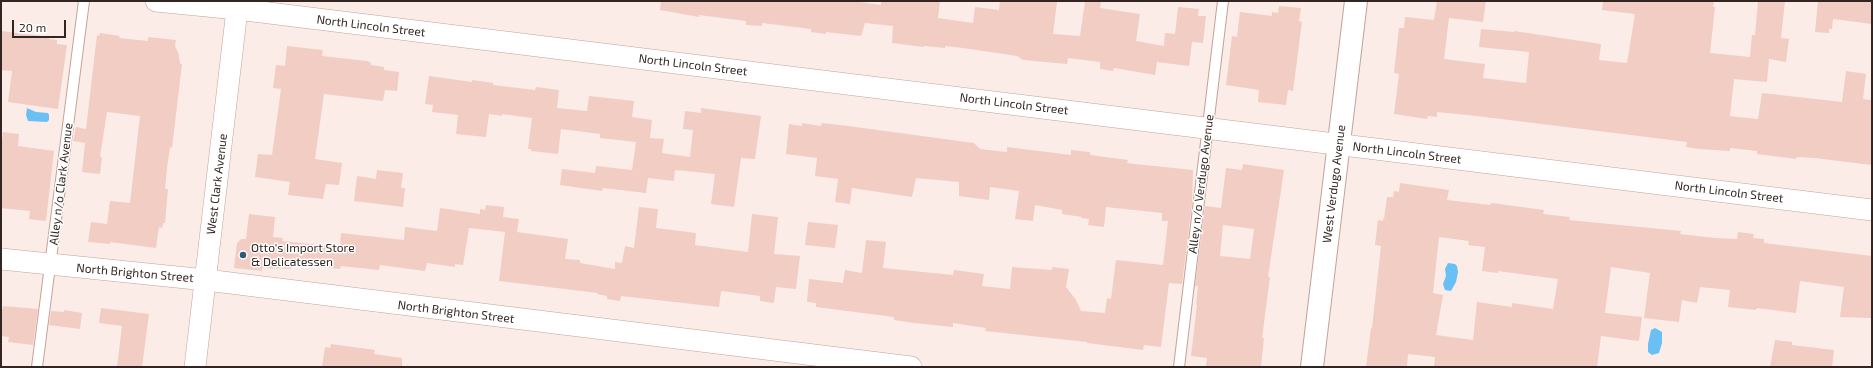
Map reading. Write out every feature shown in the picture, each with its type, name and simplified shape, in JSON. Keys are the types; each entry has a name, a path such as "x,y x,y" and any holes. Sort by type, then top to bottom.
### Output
{"main road":[{"name":"West Verdugo Avenue","path":"1312,367 1356,1"}],"street":[{"name":"North Lincoln Street","path":"156,1 237,5 1339,145 1872,210"},
{"name":"West Clark Avenue","path":"195,367 237,5"},
{"name":"North Brighton Street","path":"1,259 206,280 911,367"}],"lane":[{"name":"Alley n/o Clark Avenue","path":"37,367 84,1"},
{"name":"Alley n/o Verdugo Avenue","path":"1179,367 1223,1"}],"water":[{"path":"27,108 36,112 48,113 49,120 47,122 28,121 26,115"},
{"path":"1448,263 1455,264 1458,272 1456,282 1451,291 1445,290 1443,284 1446,276 1445,269"},
{"path":"1655,328 1662,332 1662,343 1659,353 1652,355 1648,352 1648,344 1651,330"}],"building":[{"path":"661,1 852,1 881,5 881,1 940,1 938,18 973,23 975,7 999,10 1000,1 1049,1 1057,2 1053,34 1080,36 1085,1 1101,1 1100,8 1140,14 1136,41 1164,46 1165,33 1175,34 1178,7 1199,9 1198,16 1206,16 1203,43 1192,42 1189,66 1157,62 1155,75 1114,68 1113,71 1100,69 1100,62 1068,58 1067,64 1023,60 1017,56 963,48 945,46 945,48 923,47 892,43 893,26 865,23 861,36 826,32 826,34 811,32 811,29 762,23 762,26 746,25 746,21 699,15 699,17 660,10"},
{"path":"1437,1 1486,1 1483,22 1449,18 1444,59 1485,64 1483,78 1526,83 1529,52 1479,47 1481,29 1514,31 1601,44 1599,60 1627,63 1635,14 1602,10 1603,1 1714,1 1713,7 1715,7 1710,53 1750,57 1752,35 1755,35 1758,1 1785,1 1781,38 1789,39 1786,62 1769,59 1767,82 1734,79 1730,116 1758,119 1762,93 1842,102 1846,71 1866,74 1863,99 1872,100 1872,165 1814,158 1797,157 1796,159 1757,154 1757,151 1730,148 1730,151 1700,149 1686,147 1687,142 1477,116 1437,112 1437,117 1428,116 1427,119 1394,114 1399,74 1394,73 1399,28 1404,28 1405,17 1434,20"},
{"path":"1818,1 1872,1 1872,24 1833,19 1832,29 1829,29 1829,33 1815,32"},
{"path":"1279,6 1301,8 1299,21 1302,22 1293,91 1288,90 1286,105 1258,102 1259,90 1226,85 1232,36 1237,37 1240,12 1272,16 1272,12 1278,13"},
{"path":"1,31 50,37 49,39 57,40 57,44 67,45 58,109 8,102 12,71 1,70"},
{"path":"100,33 120,36 119,38 148,41 148,37 176,40 175,46 179,55 180,64 182,64 172,148 170,147 167,168 165,189 168,189 165,223 163,223 162,228 159,227 156,248 110,242 110,244 88,242 91,222 107,224 110,201 130,203 140,116 107,112 100,157 102,157 100,174 82,172 85,143 73,141 76,127 86,129 97,35 99,36"},
{"path":"287,46 323,50 322,56 367,61 371,63 371,65 384,67 384,70 399,72 397,91 385,90 383,101 324,94 315,159 342,163 339,185 326,184 323,199 288,195 290,182 255,177 258,154 272,155 281,89 273,88 276,65 285,66"},
{"path":"429,76 472,82 472,80 493,83 493,85 535,90 536,87 559,90 557,108 587,111 589,96 634,101 632,117 652,120 650,138 664,139 662,153 690,157 693,130 683,129 685,111 701,113 701,108 761,116 755,159 741,158 734,207 711,204 715,174 675,170 674,181 648,178 646,193 603,188 602,191 560,185 562,169 595,173 596,166 632,170 636,142 600,138 600,134 561,129 558,154 531,151 531,149 528,149 532,118 502,114 502,116 489,114 486,137 456,134 458,115 432,112 433,105 425,104"},
{"path":"802,123 821,126 822,123 848,126 974,143 980,149 1007,152 1007,147 1071,155 1071,150 1090,152 1090,155 1128,160 1127,163 1193,170 1192,204 1182,284 1169,283 1161,347 1144,345 1143,350 1087,342 985,331 986,328 953,323 953,327 914,323 894,320 894,317 816,307 816,303 807,302 809,279 843,283 845,270 862,273 866,240 886,242 883,268 953,275 954,270 984,274 982,286 1010,289 1012,267 1052,270 1052,267 1069,269 1066,287 1076,300 1081,311 1105,313 1107,298 1111,299 1116,260 1163,265 1168,221 1162,221 1162,213 1106,207 1104,227 1088,225 1089,219 1062,214 1062,210 1035,205 1033,221 1015,219 1019,191 990,187 989,200 959,196 959,182 916,178 912,197 852,188 850,204 835,202 838,179 815,176 817,158 786,154 789,124 802,126"},
{"path":"3,132 19,134 18,146 54,151 46,221 29,219 30,211 1,208 1,152"},
{"path":"1243,164 1284,170 1268,277 1270,277 1262,338 1264,338 1261,367 1206,367 1207,358 1191,356 1197,305 1198,286 1195,286 1205,206 1221,208 1226,168 1242,170","holes":["1223,225 1254,229 1250,259 1220,256"]},
{"path":"377,170 403,173 401,188 405,188 403,207 354,201 357,176 376,179"},
{"path":"1400,183 1449,190 1447,200 1490,205 1492,203 1544,210 1543,214 1570,217 1569,220 1681,231 1680,234 1715,238 1737,239 1738,232 1754,234 1753,238 1764,239 1764,243 1872,256 1872,318 1840,317 1844,287 1800,281 1796,313 1757,308 1756,310 1728,307 1730,290 1700,287 1697,303 1682,300 1679,322 1644,318 1650,273 1611,267 1605,313 1642,317 1639,341 1601,336 1597,367 1434,367 1435,357 1408,354 1407,367 1366,367 1381,246 1375,245 1378,220 1383,221 1383,218 1384,219 1387,197 1393,197 1394,191 1399,192","holes":["1439,237 1469,241 1468,245 1485,247 1482,271 1498,273 1498,271 1558,279 1553,309 1512,303 1512,307 1477,302 1473,340 1436,335 1443,295 1433,293"]},
{"path":"486,205 504,207 503,217 519,219 517,232 568,239 565,259 580,260 580,263 615,269 615,262 622,263 625,246 634,248 639,207 658,209 656,228 696,233 695,245 748,252 752,214 778,217 774,254 800,256 796,289 776,287 774,303 760,301 760,296 721,291 719,307 621,296 620,301 607,299 607,296 597,294 598,293 499,281 505,232 469,228 463,265 455,264 455,267 427,263 425,271 380,265 379,270 341,266 340,269 292,264 291,269 262,268 262,271 234,268 237,243 241,239 246,239 249,214 275,217 273,237 283,238 282,241 340,247 341,233 404,240 405,227 437,231 440,208 480,214 480,209 485,210"},
{"path":"808,222 838,225 835,248 805,245"},
{"path":"3,306 38,309 33,345 8,342 9,337 1,336 1,308 3,309"},
{"path":"101,308 149,314 142,367 117,367 122,326 99,323"},
{"path":"64,310 82,313 80,329 49,325 51,311 64,312"},
{"path":"1775,340 1792,342 1792,345 1834,350 1832,367 1770,367"},
{"path":"331,344 375,350 374,354 402,358 402,367 322,367 325,347 330,348"}],"place":[{"name":"Otto's Import Store & Delicatessen","path":"243,255"}]}
